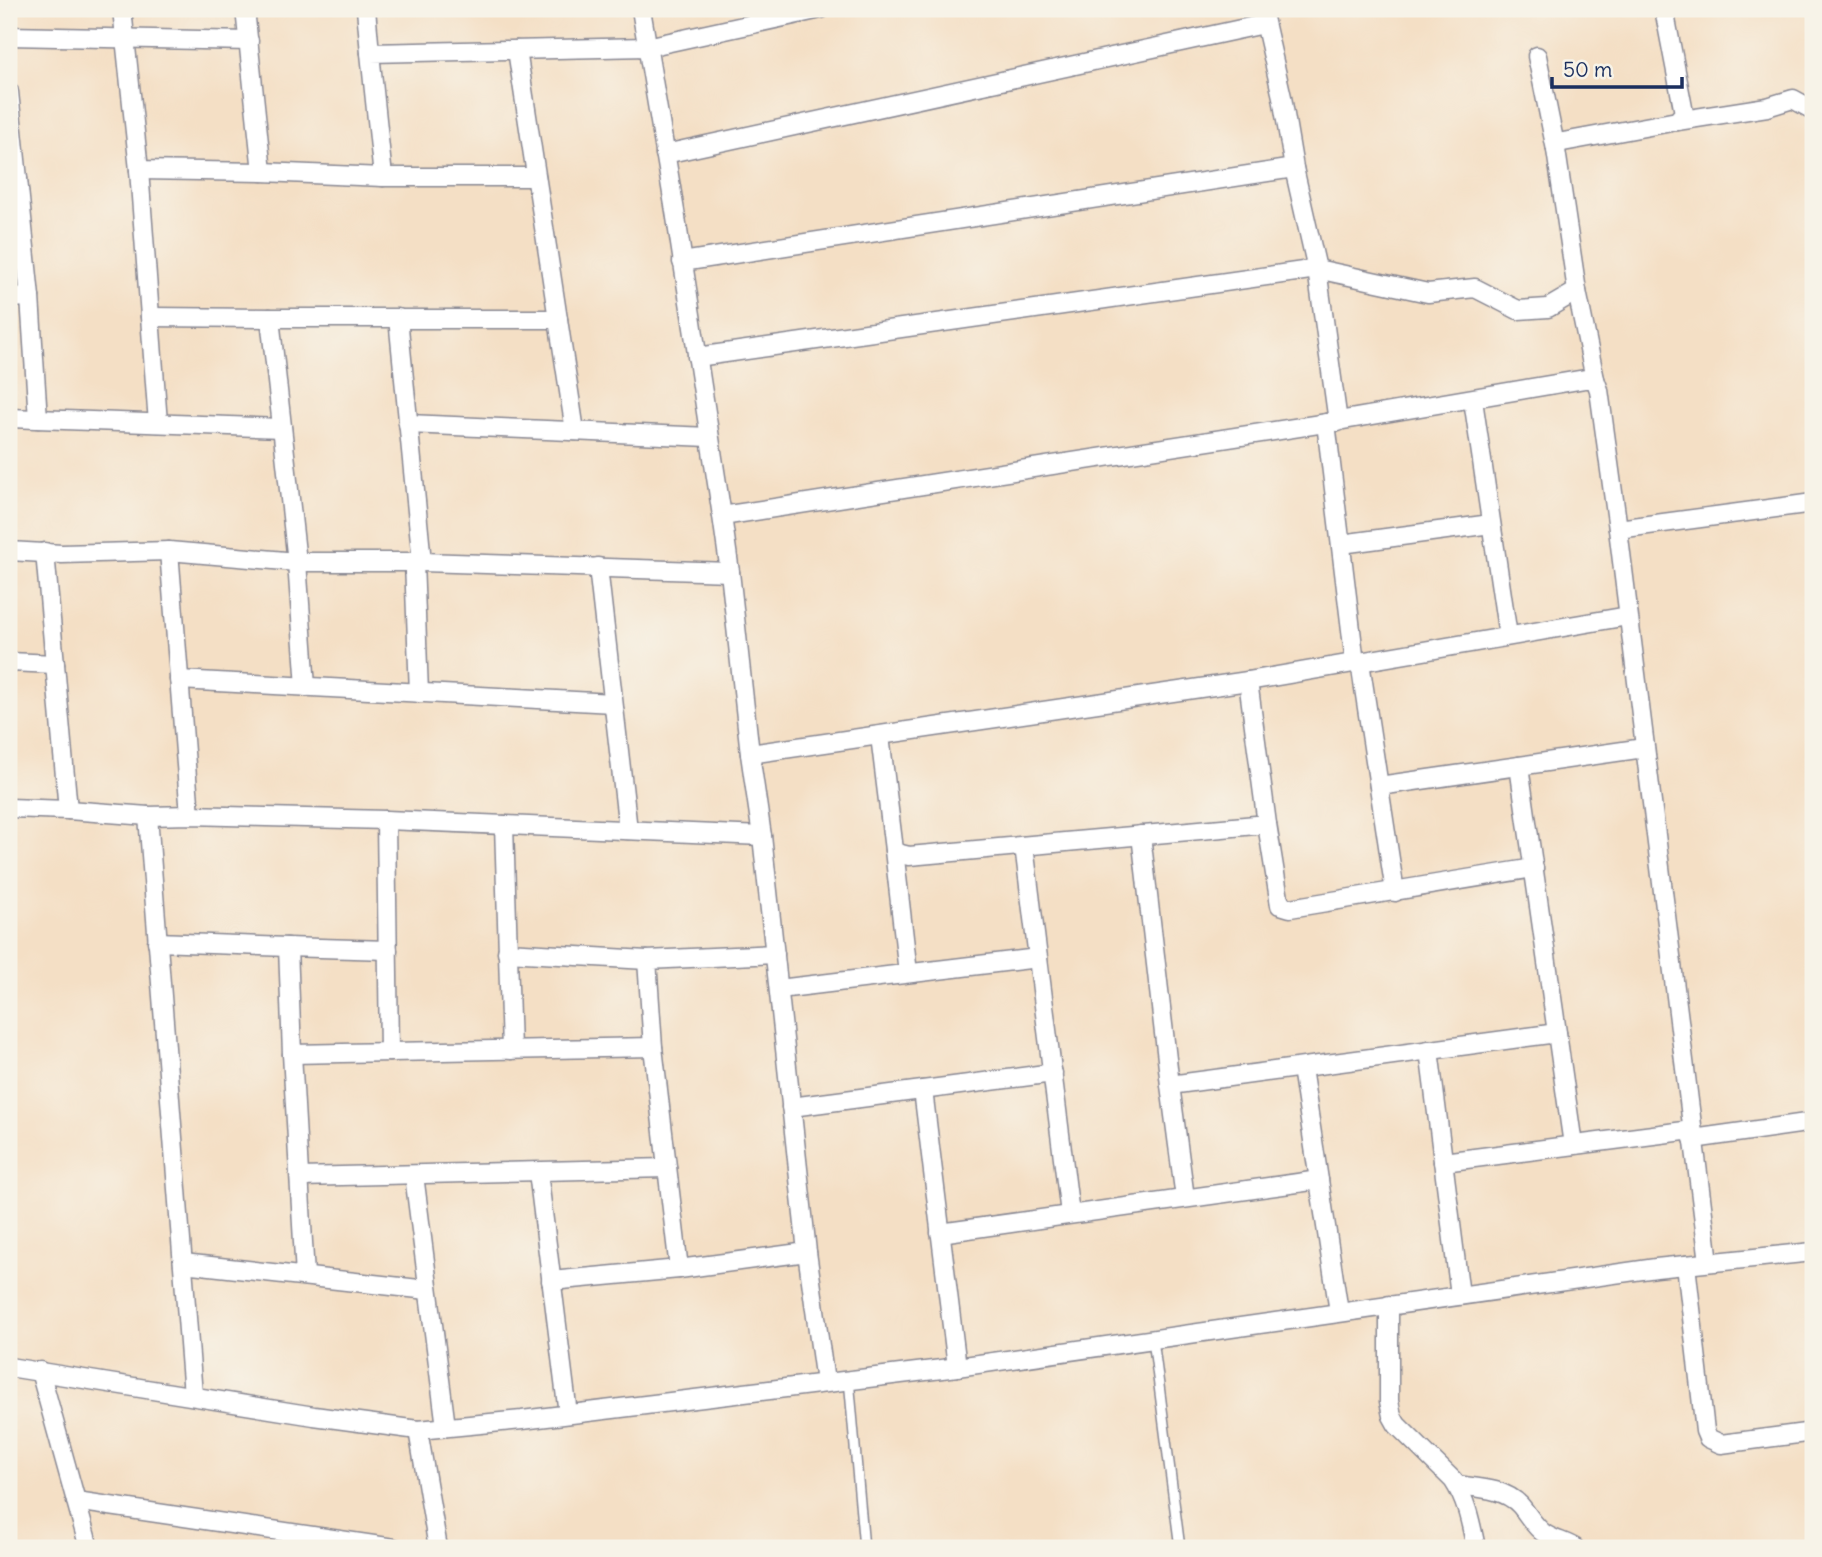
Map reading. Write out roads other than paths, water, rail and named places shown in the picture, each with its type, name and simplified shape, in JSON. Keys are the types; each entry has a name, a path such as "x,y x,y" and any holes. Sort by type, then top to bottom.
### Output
{"street":[{"path":"122,9 139,170 158,423"},
{"path":"245,9 262,172"},
{"path":"366,9 383,177"},
{"path":"641,9 730,572 807,1252 825,1382"},
{"path":"370,54 647,47 821,9"},
{"path":"1664,9 1684,108 1684,113 1677,121"},
{"path":"665,153 1263,16 1317,269 1341,544 1395,892"},
{"path":"9,36 248,41"},
{"path":"517,50 575,431"},
{"path":"1537,56 1556,150 1577,291 1599,390 1709,1262"},
{"path":"9,92 13,179 30,297 38,419"},
{"path":"1556,150 1557,145 1563,142 1767,107 1793,99 1813,110"},
{"path":"682,262 1294,168"},
{"path":"139,170 383,177 536,177"},
{"path":"697,357 1317,269 1428,293 1475,288 1518,310 1548,308 1577,291"},
{"path":"9,298 30,297"},
{"path":"150,317 558,319"},
{"path":"270,318 297,562 306,687"},
{"path":"398,319 418,562 419,693"},
{"path":"722,516 1332,423 1595,379"},
{"path":"1473,400 1508,636"},
{"path":"9,418 282,428"},
{"path":"408,424 709,437"},
{"path":"1618,529 1813,503"},
{"path":"1341,544 1491,524"},
{"path":"9,551 62,554 169,551 297,562 418,562 730,572"},
{"path":"169,551 190,815"},
{"path":"45,552 68,810"},
{"path":"598,568 628,830"},
{"path":"750,754 1248,681 1628,616"},
{"path":"9,662 55,664"},
{"path":"179,680 613,703"},
{"path":"1248,681 1280,905 1290,908 1534,868"},
{"path":"880,736 908,974"},
{"path":"1379,786 1644,748"},
{"path":"1519,766 1573,1145"},
{"path":"9,808 148,816 386,820 762,836"},
{"path":"148,816 193,1395"},
{"path":"386,820 389,1052"},
{"path":"894,850 909,856 1267,824"},
{"path":"504,825 511,1050"},
{"path":"1141,835 1185,1198"},
{"path":"1024,846 1070,1214"},
{"path":"157,942 388,950"},
{"path":"286,947 305,1276"},
{"path":"507,952 647,960 775,954"},
{"path":"779,989 1038,958"},
{"path":"647,960 653,1047 679,1269"},
{"path":"1170,1085 1557,1033"},
{"path":"292,1054 653,1047"},
{"path":"1429,1050 1460,1295"},
{"path":"1302,1068 1339,1312"},
{"path":"791,1107 1053,1073"},
{"path":"923,1090 957,1367"},
{"path":"1443,1162 1573,1145 1813,1122"},
{"path":"300,1177 667,1168"},
{"path":"538,1172 568,1414"},
{"path":"414,1175 446,1427"},
{"path":"940,1233 1319,1180"},
{"path":"551,1281 679,1269 807,1252"},
{"path":"9,1367 418,1430 957,1367 1460,1295 1709,1262 1813,1252"},
{"path":"183,1263 428,1290"},
{"path":"1686,1265 1708,1438 1721,1444 1813,1432"},
{"path":"1389,1305 1392,1416 1397,1425 1457,1485 1466,1505 1476,1548"},
{"path":"40,1371 89,1548"},
{"path":"418,1430 438,1548"},
{"path":"1457,1485 1490,1489 1507,1496 1518,1502 1538,1529 1576,1548"},
{"path":"76,1501 323,1543 394,1548"}],"lane":[{"path":"1153,1339 1180,1548"},
{"path":"849,1379 864,1548"}]}
